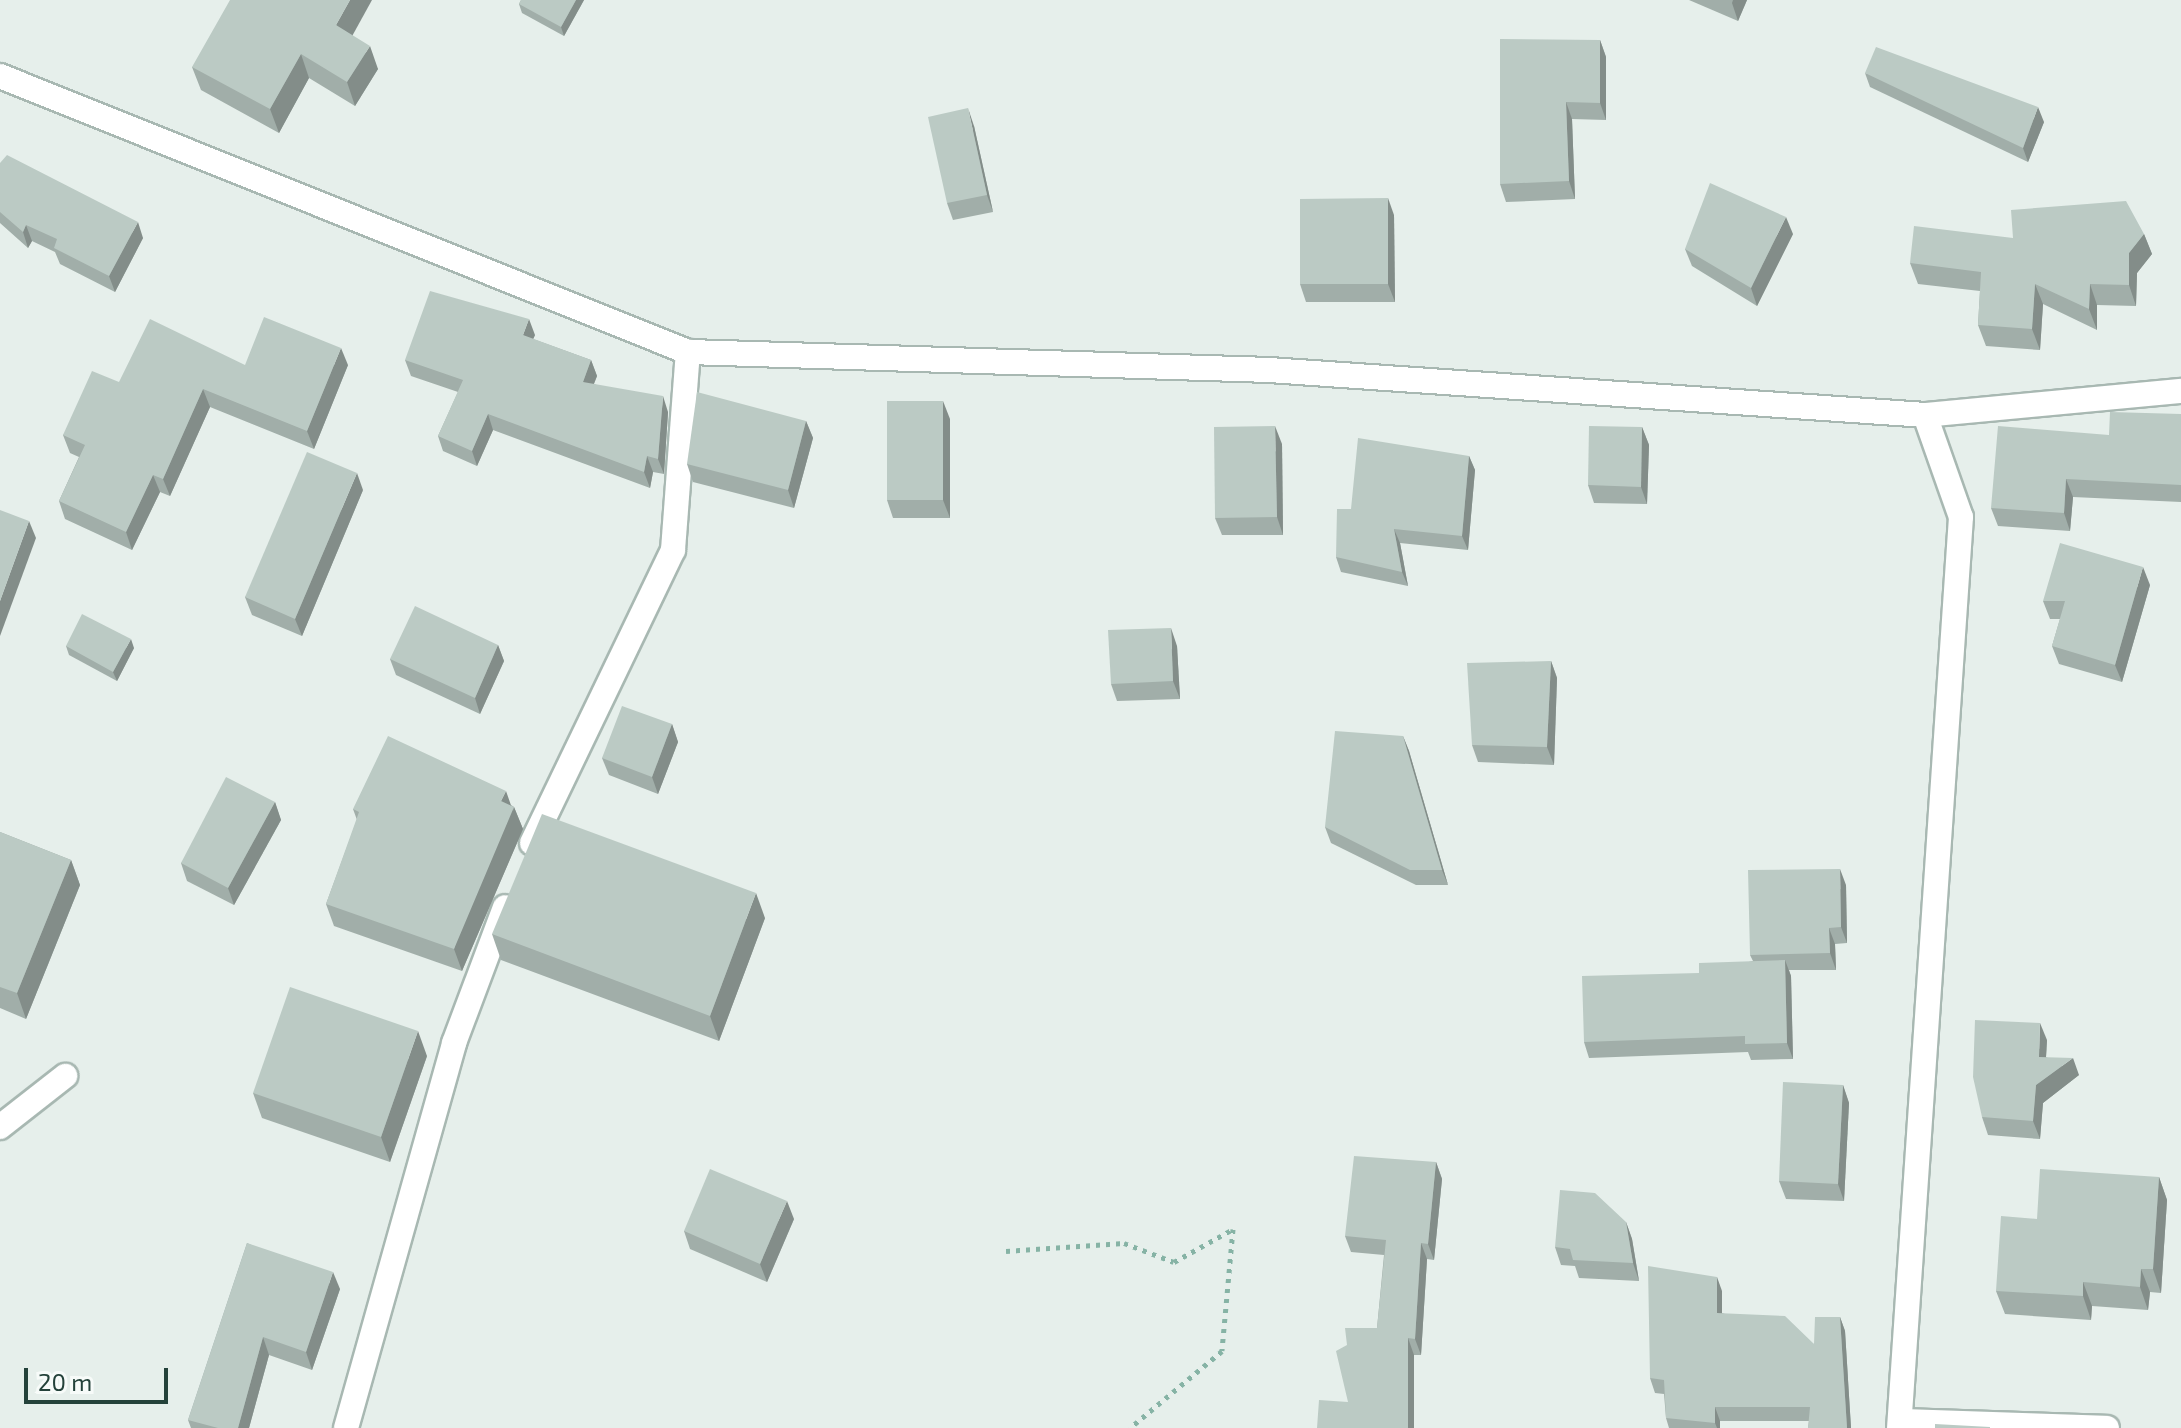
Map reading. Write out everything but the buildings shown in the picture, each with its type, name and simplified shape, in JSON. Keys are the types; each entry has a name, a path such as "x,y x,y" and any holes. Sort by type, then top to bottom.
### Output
{"street":[{"path":"0,76 688,352 1269,370 1925,415 2181,391"},
{"path":"346,1428 454,1043 515,880 673,550 688,352"},
{"path":"1925,415 1961,517 1899,1425 2107,1428"},
{"path":"0,1127 65,1076"}],"path":[{"path":"1006,1251 1124,1243 1174,1262 1233,1229 1222,1351 1130,1428"}]}
